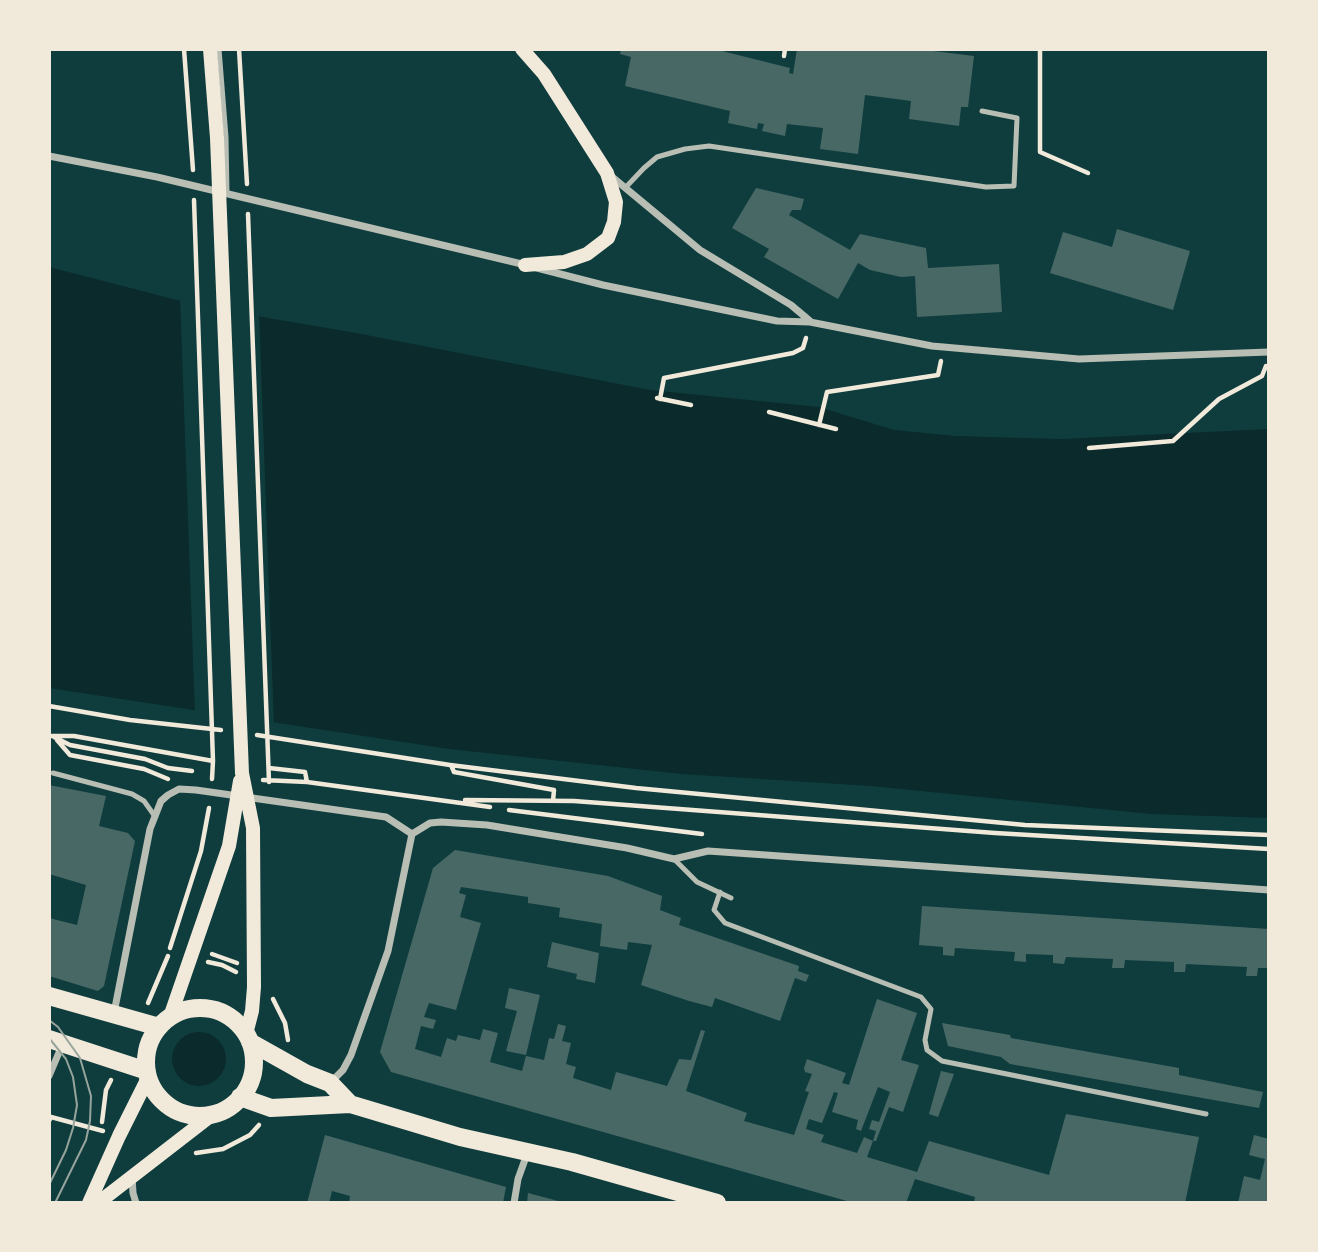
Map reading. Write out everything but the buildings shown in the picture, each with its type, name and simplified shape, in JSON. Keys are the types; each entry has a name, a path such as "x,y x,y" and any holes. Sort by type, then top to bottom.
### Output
{"main road":[{"path":"210,49 217,138 242,773 253,828 247,966 254,986 248,1038 254,1062 251,1079 240,1097 226,1109 194,1116 174,1110 158,1096 148,1074 148,1050 164,1022 187,962 200,948 229,846 242,773"},
{"path":"522,49 544,74 607,173 616,202 614,222 607,238 587,254 564,262 525,265"},
{"path":"49,996 113,1015 164,1022 186,1010 214,1010 232,1019 248,1038 307,1074 330,1083 350,1104"},
{"path":"56,1041 148,1074"},
{"path":"89,1203 148,1074"},
{"path":"240,1097 271,1108 350,1104 460,1137 572,1162 718,1203"},
{"path":"97,1203 212,1114"}],"street":[{"path":"49,156 158,177 603,285 763,318 810,322 943,347 1079,359 1269,354"},
{"path":"607,173 700,250 791,305 810,322"},
{"path":"113,1015 154,816 161,801 179,789 386,817 412,834"},
{"path":"330,1083 343,1070 351,1055 388,951 412,834 430,823 487,825 627,848 674,859 708,851 1269,890"},
{"path":"49,1076 56,1041"},
{"path":"514,1203 518,1179 527,1153"},
{"path":"132,1176 132,1193 136,1203"}],"lane":[{"path":"219,49 226,137 227,194"},
{"path":"626,187 657,157 709,146 986,187 1013,186 1017,118 982,111"},
{"path":"53,773 132,794 144,801 154,816"},
{"path":"674,859 697,882 731,898"},
{"path":"720,892 714,910 725,923 921,997 931,1009 925,1040 927,1050 942,1061 1206,1114"}],"path":[{"path":"184,49 193,176"},
{"path":"239,49 248,196"},
{"path":"783,56 785,49"},
{"path":"1041,49 1040,152 1088,173"},
{"path":"52,736 74,736 213,761 193,190"},
{"path":"248,210 269,796"},
{"path":"691,405 658,399 664,378 793,354 803,348 810,322"},
{"path":"819,425 827,392 938,375 943,347"},
{"path":"1089,448 1173,441 1219,398 1262,376 1269,354"},
{"path":"769,412 836,429"},
{"path":"49,706 130,720 234,732"},
{"path":"247,734 450,765 636,788 1025,825 1269,835"},
{"path":"52,736 70,755 144,769 174,782 179,789"},
{"path":"450,765 454,772 554,790 553,801"},
{"path":"269,768 305,772 307,782"},
{"path":"450,800 553,801 995,833 1269,849"},
{"path":"173,937 201,851 209,814"},
{"path":"200,948 247,966"},
{"path":"146,1007 167,958 222,965 271,995 285,1023 288,1040"},
{"path":"49,1121 51,1116 101,1130 106,1090 115,1075"},
{"path":"191,1153 223,1149 250,1135 259,1125"}],"water":[{"path":"49,267 204,307 356,333 650,390 819,407 894,430 956,436 1062,439 1269,429 1269,818 1151,814 871,786 682,774 449,749 49,688"},
{"path":"199,1032 218,1040 226,1059 218,1078 199,1086 180,1078 172,1059 180,1040"}],"pier":[{"path":"180,297 259,313 274,726 195,715"}],"tram line":[{"path":"49,1020 58,1027 80,1058 91,1096 86,1140 55,1203"},
{"path":"49,1038 66,1059 73,1077 77,1105 66,1150 49,1185"}]}
